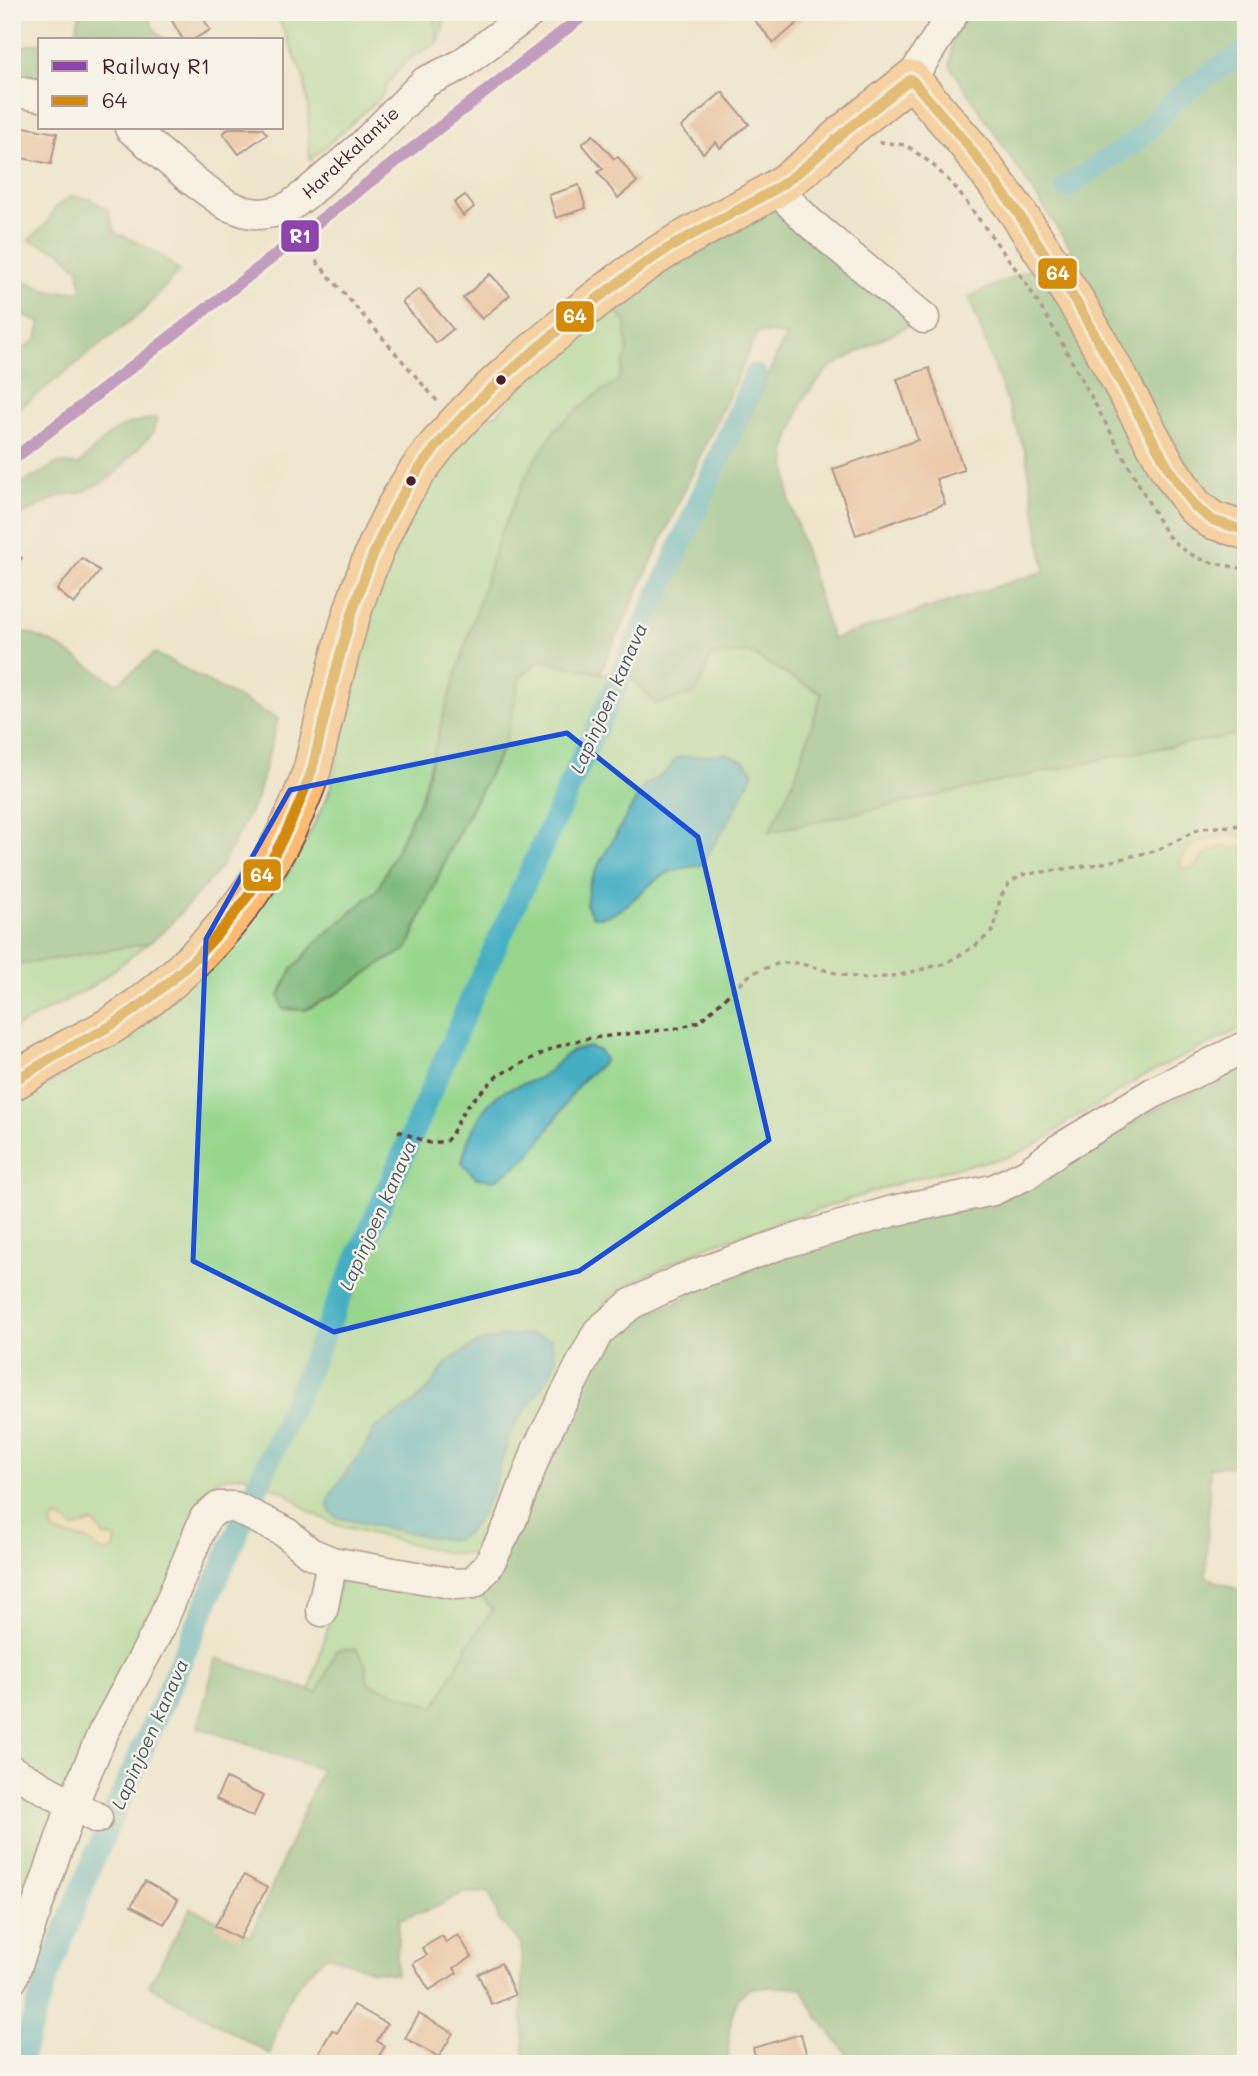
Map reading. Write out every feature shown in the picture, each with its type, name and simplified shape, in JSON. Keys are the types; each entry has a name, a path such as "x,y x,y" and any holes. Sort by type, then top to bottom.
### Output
{"main road":[{"path":"12,1082 115,1023 157,993 198,956 229,922 255,887 291,825 308,782 351,617 377,545 396,505 441,440 452,414 601,295 656,256 776,188 799,172 911,79 966,143 1016,211 1077,303 1169,469 1194,506 1212,520 1246,530"}],"street":[{"name":"Harakkalantie","path":"132,130 192,180 227,205 246,212 275,212 289,206 315,187 363,145 425,82 459,66 531,12"},
{"path":"911,79 954,12"},
{"path":"12,91 38,96"},
{"path":"776,188 809,222 924,318"},
{"path":"12,1979 85,1810 103,1732 160,1627 205,1518 219,1507 247,1513 285,1532 310,1553 332,1562 456,1584 473,1583 488,1566 505,1532 538,1448 598,1332 631,1304 683,1279 783,1243 893,1211 993,1190 1027,1174 1058,1150 1153,1093 1246,1045"},
{"path":"322,1611 332,1562"},
{"path":"12,1771 85,1810"}],"path":[{"path":"845,132 859,148 876,142 906,145 932,164 955,187 1024,280 1057,334 1166,534 1181,549 1200,561 1246,569"},
{"path":"316,261 452,414"},
{"path":"398,1131 430,1143 446,1141 466,1107 497,1076 553,1048 583,1039 679,1028 700,1021 752,973 780,963 798,963 869,979 900,975 946,963 975,946 994,930 1000,898 1009,884 1021,876 1099,864 1158,849 1201,828 1246,825"}],"highlighted area":[{"path":"567,733 698,837 769,1140 579,1271 334,1332 193,1261 206,939 290,790"}],"green space":[{"path":"80,12 149,12 154,29 165,38 60,38 75,34"},
{"path":"276,12 432,12 438,42 406,61 389,81 380,98 310,160 304,78"},
{"path":"432,12 442,12 444,27 438,42"},
{"path":"955,12 1246,12 1246,733 1121,755 769,832 795,778 822,693 749,652 711,656 696,693 656,704 630,677 786,335 758,332 600,673 541,660 520,677 505,744 450,849 407,949 336,994 305,1010 283,1009 279,995 291,971 316,943 378,889 421,798 498,540 528,471 557,427 619,380 627,352 626,322 601,294 776,189 924,318 829,368 803,399 786,449 789,499 832,639 1045,571 1026,454 969,297 1072,250 950,66"},
{"path":"38,43 38,80 12,75 12,54 24,46"},
{"path":"71,196 90,199 107,209 116,233 150,249 179,271 142,312 12,414 12,356 36,340 41,323 12,309 12,276 52,292 82,291 79,270 61,252 29,240 47,223 54,209"},
{"path":"601,294 626,322 627,353 619,380 592,398 443,717 421,798 378,890 316,943 291,971 283,1009 306,1010 407,949 450,849 505,744 520,677 541,660 630,677 656,704 696,693 711,656 749,652 822,693 795,778 770,831 1121,755 1246,733 1246,1026 1137,1079 1099,1105 1071,1119 1048,1138 1005,1158 909,1180 707,1246 626,1285 605,1302 486,1548 470,1554 444,1552 337,1525 310,1512 285,1492 243,1475 218,1479 207,1499 12,1972 12,1106 68,1074 71,1062 257,909 285,878 329,793 350,704 354,668 369,602 407,512 477,414 496,415"},
{"path":"157,418 152,434 110,478 80,493 59,496 12,520 12,489 58,463 79,465 112,432 131,423"},
{"path":"12,627 53,643 117,684 155,653 278,719 256,800 220,869 165,930 149,943 12,966"},
{"path":"149,943 91,987 12,1029 12,966"},
{"path":"1246,1065 1246,1466 1210,1467 1206,1577 1246,1593 1246,2064 855,2064 817,2016 802,1988 769,1987 752,1988 738,2000 731,2022 728,2064 556,2064 524,2059 521,1944 499,1920 489,1892 462,1893 436,1907 399,1920 396,1974 370,1970 327,1955 305,1976 286,2002 270,2054 149,1985 191,1908 251,1936 321,1770 198,1727 216,1658 318,1693 336,1650 357,1649 365,1663 368,1683 435,1707 469,1643 493,1610 477,1592 557,1422 611,1335 640,1316 675,1303 760,1263 1116,1131 1172,1100"},
{"path":"342,1574 477,1592 493,1610 469,1643 435,1707 368,1683 365,1663 336,1650 318,1693 310,1691"}],"sand":[{"path":"1228,834 1244,837 1245,844 1214,850 1195,866 1184,869 1180,863 1193,844"},
{"path":"59,1518 73,1528 93,1522 103,1536 116,1540 114,1549 107,1553 87,1540 55,1533 51,1527 54,1520"},
{"path":"12,1888 23,1889 27,1895 23,1904 12,1911"}],"water":[{"path":"727,753 744,761 754,772 730,819 701,865 668,873 615,913 593,917 586,905 589,885 644,786 667,771 676,758"},
{"path":"589,1047 600,1051 605,1060 581,1082 534,1149 519,1164 495,1180 476,1178 462,1162 474,1126 491,1102 503,1092 544,1075 569,1053"},
{"path":"531,1334 551,1339 556,1359 550,1375 512,1429 491,1495 467,1533 455,1540 430,1537 336,1517 330,1512 328,1504 333,1490 364,1449 375,1428 414,1403 430,1387 447,1362 477,1343 504,1336"}],"building":[{"path":"167,12 200,12 210,30 196,38 182,38"},
{"path":"810,12 774,43 749,14"},
{"path":"722,92 749,124 720,148 716,142 703,153 681,127"},
{"path":"12,125 57,133 51,164 12,156"},
{"path":"227,130 264,130 267,134 239,154 223,133"},
{"path":"593,135 614,159 618,157 637,182 618,198 598,172 603,169 582,144"},
{"path":"579,185 586,208 556,218 549,195"},
{"path":"465,195 474,207 463,216 454,203"},
{"path":"490,274 510,295 482,319 463,298"},
{"path":"419,289 453,329 436,343 402,302"},
{"path":"929,368 964,470 936,479 945,504 856,535 833,469 918,440 897,379"},
{"path":"12,551 22,558 12,572"},
{"path":"82,558 100,571 74,604 57,590"},
{"path":"226,1778 263,1796 253,1817 216,1799"},
{"path":"244,1875 267,1888 239,1939 215,1926"},
{"path":"145,1881 178,1900 164,1924 131,1906"},
{"path":"458,1935 472,1957 454,1968 457,1973 429,1990 413,1963 427,1955 422,1948 442,1936 446,1942"},
{"path":"501,1963 515,1995 492,2005 478,1974"},
{"path":"354,2005 387,2024 377,2041 385,2046 374,2064 319,2064 314,2061 332,2030 337,2033"},
{"path":"419,2014 453,2033 439,2057 405,2038"},
{"path":"801,2034 809,2064 757,2064 753,2048"}],"waterway":[{"name":"Lapinjoen kanava","path":"1066,187 1140,138 1173,101 1215,70 1246,52"},
{"name":"Lapinjoen kanava","path":"19,2064 46,1980 89,1870 469,1004 665,580 755,375"}],"rail line":[{"name":"R1","path":"12,460 588,12"}],"transit line":[{"name":"64","path":"12,1082 112,1025 152,996 211,942 259,880 297,809 312,770 345,636 380,539 410,482 446,435 510,372 604,293 670,247 784,183 911,79 966,143 1016,210 1077,303 1169,469 1194,506 1212,520 1246,531"}]}
